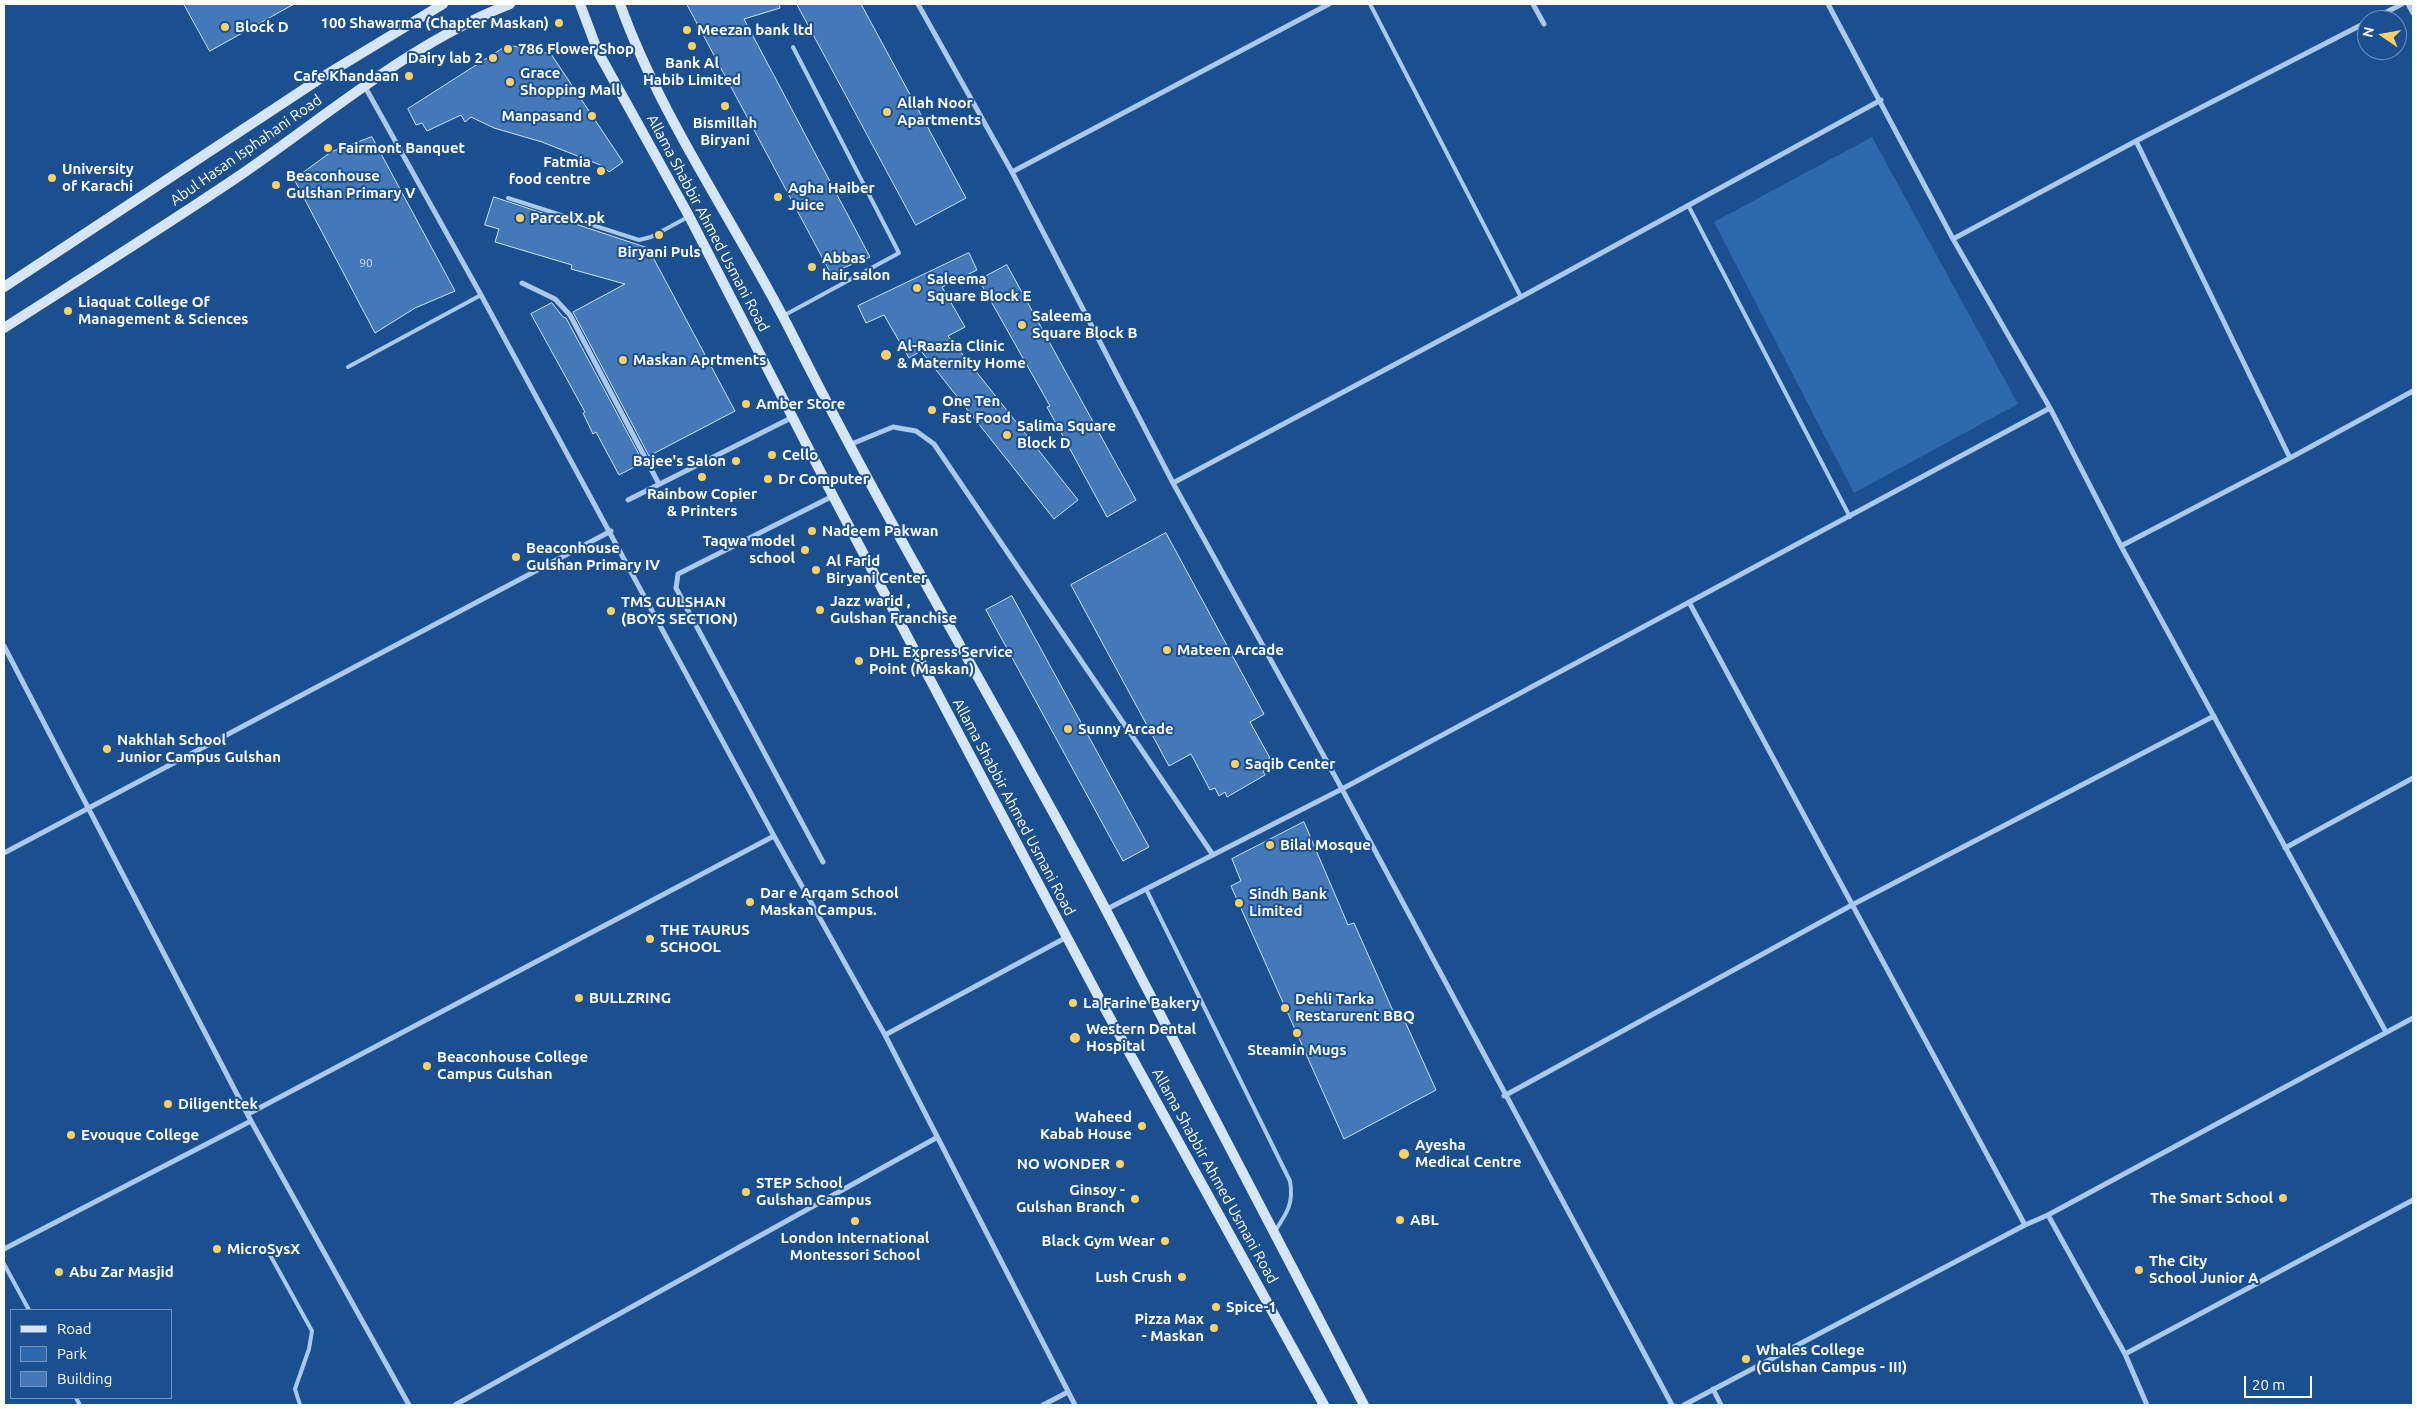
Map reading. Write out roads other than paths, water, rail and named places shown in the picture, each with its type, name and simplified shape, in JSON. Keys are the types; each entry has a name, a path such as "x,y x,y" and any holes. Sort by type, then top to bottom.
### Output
{"main road":[{"name":"Abul Hasan Isphahani Road","path":"4,287 432,6 442,4"},
{"name":"Abul Hasan Isphahani Road","path":"4,328 239,176 364,85 476,18 510,4"},
{"name":"Allama Shabbir Ahmed Usmani Road","path":"580,4 598,52 690,216 833,496 1067,937 1324,1405"},
{"name":"Allama Shabbir Ahmed Usmani Road","path":"620,4 629,30 665,104 783,316 848,445 1105,910 1364,1405"}],"street":[{"path":"918,4 1012,172 1174,484 1342,789 1504,1096 1672,1405"},
{"path":"1012,172 1329,4"},
{"path":"1533,4 1544,24"},
{"path":"1828,4 1881,100 1953,239 2050,408 2120,546 2386,1032"},
{"path":"2390,10 2402,4"},
{"path":"2408,4 2413,13"},
{"path":"1953,239 2136,141 2357,27"},
{"path":"364,85 611,531 774,836 885,1035 1074,1405"},
{"path":"1174,484 1522,297 1881,100"},
{"path":"2136,141 2290,458"},
{"path":"522,283 555,299 570,315 659,484"},
{"path":"2120,546 2290,458 2413,390"},
{"path":"1105,910 1342,789 2050,408"},
{"path":"628,500 793,417"},
{"path":"848,445 893,427 916,430 934,444 1213,855"},
{"path":"823,862 676,588 676,582 678,574 833,496"},
{"path":"4,853 611,531"},
{"path":"1689,602 2024,1224"},
{"path":"4,646 251,1121 409,1405"},
{"path":"1504,1096 1852,905 2214,716"},
{"path":"2285,848 2413,778"},
{"path":"248,1114 774,836"},
{"path":"885,1035 1067,937"},
{"path":"1684,1405 2024,1224 2048,1215 2413,1018"},
{"path":"4,1249 251,1121"},
{"path":"455,1405 936,1138"},
{"path":"2125,1354 2413,1200"},
{"path":"2048,1215 2125,1354 2147,1405"},
{"path":"1713,1389 1721,1405"},
{"path":"1043,1405 1068,1392"}],"lane":[{"path":"1370,4 1522,297"},
{"path":"783,316 899,253 793,46"},
{"path":"508,198 639,240 651,237 690,216"},
{"path":"1688,205 1850,517"},
{"path":"348,367 481,295"},
{"path":"1146,889 1290,1181 1292,1196 1290,1209 1274,1233"},
{"path":"269,1253 312,1331 309,1349 295,1389 300,1405"},
{"path":"4,1264 28,1309"}],"place":[{"name":"100 Shawarma (Chapter Maskan)","path":"559,23"},
{"name":"Block D","path":"225,27"},
{"name":"Meezan bank ltd","path":"687,30"},
{"name":"Bank Al Habib Limited","path":"692,46"},
{"name":"786 Flower Shop","path":"508,49"},
{"name":"Dairy lab 2","path":"493,58"},
{"name":"Cafe Khandaan","path":"409,76"},
{"name":"Grace Shopping Mall","path":"510,82"},
{"name":"Bismillah Biryani","path":"725,106"},
{"name":"Allah Noor Apartments","path":"887,112"},
{"name":"Manpasand","path":"592,116"},
{"name":"Fairmont Banquet","path":"328,148"},
{"name":"Fatmia food centre","path":"601,171"},
{"name":"University of Karachi","path":"52,178"},
{"name":"Beaconhouse Gulshan Primary V","path":"276,185"},
{"name":"Agha Haiber Juice","path":"778,197"},
{"name":"ParcelX.pk","path":"520,218"},
{"name":"Biryani Puls","path":"659,235"},
{"name":"Abbas hair salon","path":"812,267"},
{"name":"Saleema Square Block E","path":"917,288"},
{"name":"Liaquat College Of Management & Sciences","path":"68,311"},
{"name":"Saleema Square Block B","path":"1022,325"},
{"name":"Al-Raazia Clinic & Maternity Home","path":"886,355"},
{"name":"Maskan Aprtments","path":"623,360"},
{"name":"Amber Store","path":"746,404"},
{"name":"One Ten Fast Food","path":"932,410"},
{"name":"Salima Square Block D","path":"1007,435"},
{"name":"Cello","path":"772,455"},
{"name":"Bajee's Salon","path":"736,461"},
{"name":"Rainbow Copier & Printers","path":"702,477"},
{"name":"Dr Computer","path":"768,479"},
{"name":"Nadeem Pakwan","path":"812,531"},
{"name":"Taqwa model school","path":"805,550"},
{"name":"Beaconhouse Gulshan Primary IV","path":"516,557"},
{"name":"Al Farid Biryani Center","path":"816,570"},
{"name":"Jazz warid , Gulshan Franchise","path":"820,610"},
{"name":"TMS GULSHAN (BOYS SECTION)","path":"611,611"},
{"name":"Mateen Arcade","path":"1167,650"},
{"name":"DHL Express Service Point (Maskan)","path":"859,661"},
{"name":"Sunny Arcade","path":"1068,729"},
{"name":"Nakhlah School Junior Campus Gulshan","path":"107,749"},
{"name":"Saqib Center","path":"1235,764"},
{"name":"Bilal Mosque","path":"1270,845"},
{"name":"Dar e Arqam School Maskan Campus.","path":"750,902"},
{"name":"Sindh Bank Limited","path":"1239,903"},
{"name":"THE TAURUS SCHOOL","path":"650,939"},
{"name":"BULLZRING","path":"579,998"},
{"name":"La Farine Bakery","path":"1073,1003"},
{"name":"Dehli Tarka Restarurent BBQ","path":"1285,1008"},
{"name":"Steamin Mugs","path":"1297,1033"},
{"name":"Western Dental Hospital","path":"1075,1038"},
{"name":"Beaconhouse College Campus Gulshan","path":"427,1066"},
{"name":"Diligenttek","path":"168,1104"},
{"name":"Waheed Kabab House","path":"1142,1126"},
{"name":"Evouque College","path":"71,1135"},
{"name":"Ayesha Medical Centre","path":"1404,1154"},
{"name":"NO WONDER","path":"1120,1164"},
{"name":"STEP School Gulshan Campus","path":"746,1192"},
{"name":"The Smart School","path":"2283,1198"},
{"name":"Ginsoy - Gulshan Branch","path":"1135,1199"},
{"name":"ABL","path":"1400,1220"},
{"name":"London International Montessori School","path":"855,1221"},
{"name":"Black Gym Wear","path":"1165,1241"},
{"name":"MicroSysX","path":"217,1249"},
{"name":"The City School Junior A","path":"2139,1270"},
{"name":"Abu Zar Masjid","path":"59,1272"},
{"name":"Lush Crush","path":"1182,1277"},
{"name":"Spice-1","path":"1216,1307"},
{"name":"Pizza Max - Maskan","path":"1214,1328"},
{"name":"Whales College (Gulshan Campus - III)","path":"1746,1359"}]}
